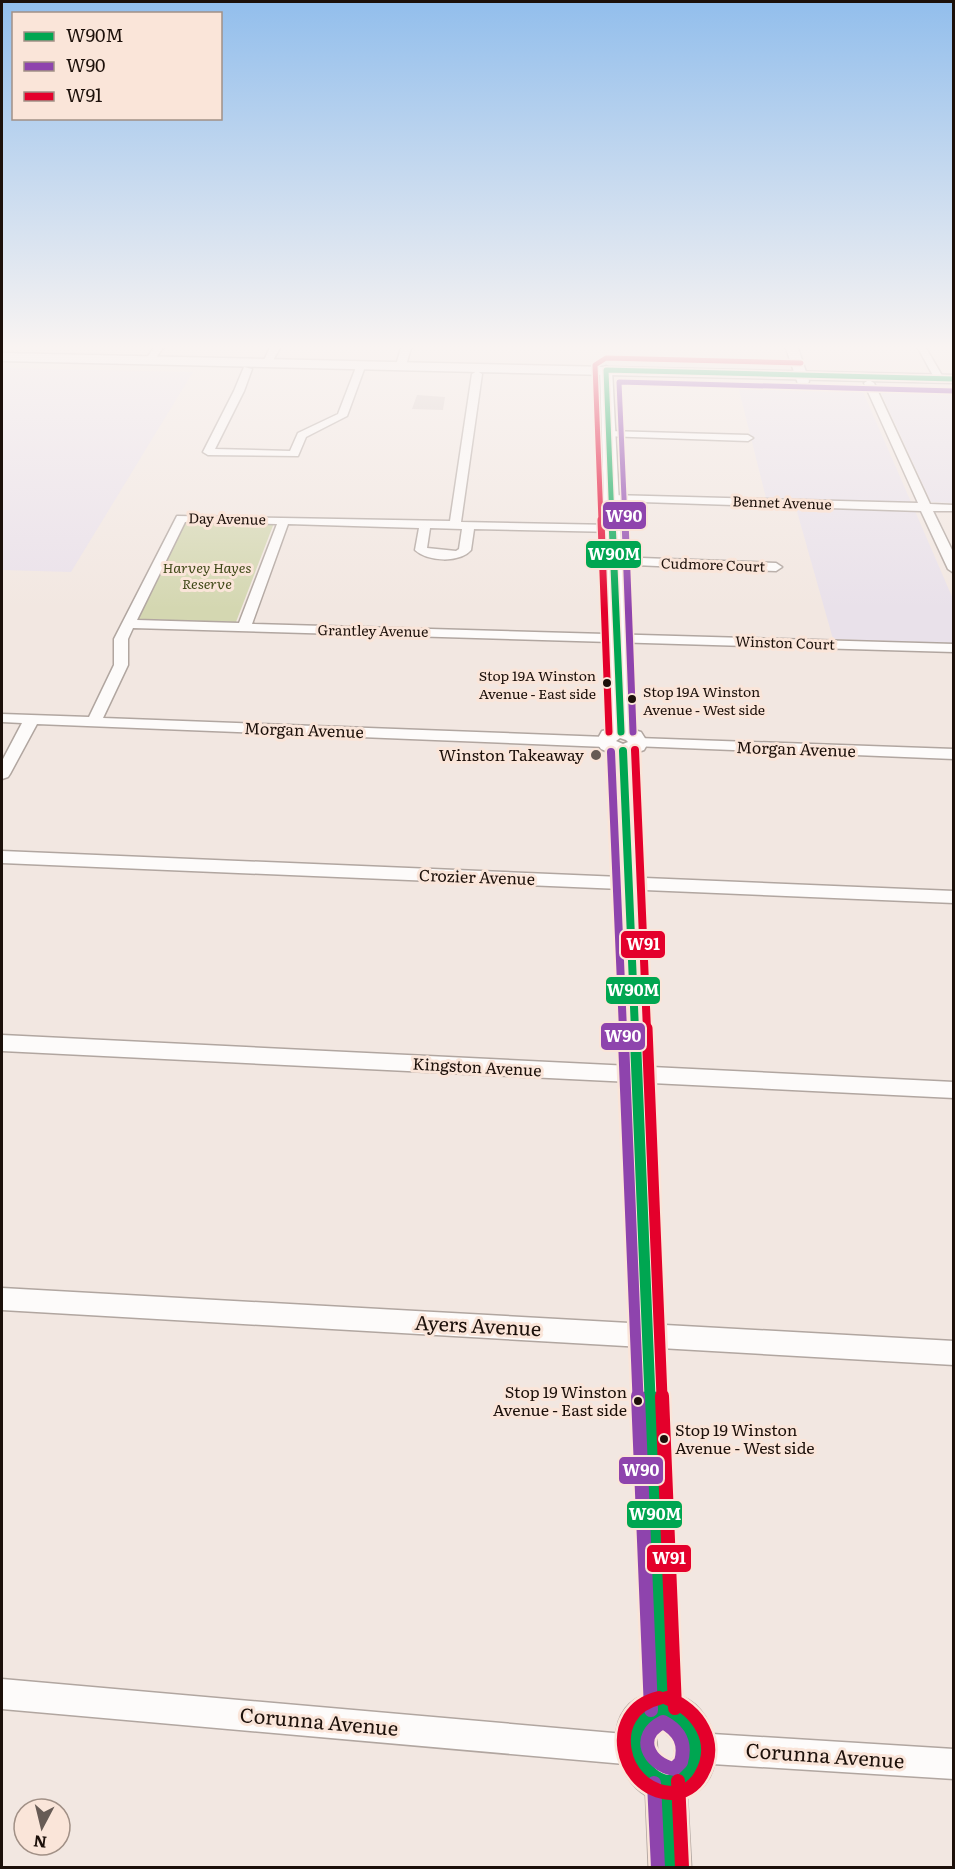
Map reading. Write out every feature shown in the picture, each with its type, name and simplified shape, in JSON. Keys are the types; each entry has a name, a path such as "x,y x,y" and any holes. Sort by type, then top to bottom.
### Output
{"street":[{"path":"216,435 208,452 294,454 302,435"},
{"path":"454,525 468,435"},
{"path":"608,435 663,1709"},
{"path":"651,435 748,438"},
{"path":"893,435 954,569"},
{"name":"Bennet Avenue","path":"611,498 954,508"},
{"name":"Day Avenue","path":"94,721 121,664 121,639 181,518 613,529"},
{"path":"244,627 284,520"},
{"path":"425,524 421,550 430,554 459,555 465,550 469,525"},
{"name":"Cudmore Court","path":"614,561 776,567"},
{"name":"Grantley Avenue","path":"128,624 617,637"},
{"name":"Winston Court","path":"617,637 954,648"},
{"name":"Morgan Avenue","path":"2,718 954,754"},
{"path":"2,774 32,719"},
{"name":"Crozier Avenue","path":"2,857 954,897"},
{"name":"Kingston Avenue","path":"2,1043 954,1090"},
{"name":"Ayers Avenue","path":"2,1299 954,1353"},
{"name":"Corunna Avenue","path":"2,1694 636,1750"},
{"path":"663,1709 674,1712 687,1722 693,1733 696,1748 695,1761 689,1772 681,1779 666,1782 656,1779 646,1771 636,1750 635,1737 645,1715 654,1710 663,1709"},
{"name":"Corunna Avenue","path":"696,1748 954,1764"},
{"path":"666,1782 670,1868"}],"shaded area":[{"path":"2,435 154,435 71,572 2,570"},
{"path":"750,435 882,435 911,502 766,498"},
{"path":"900,435 953,435 953,503 931,502"},
{"path":"796,508 915,511 953,599 953,643 833,639"}],"green space":[{"name":"Harvey Hayes Reserve","path":"186,521 274,523 236,622 137,619"}],"transit line":[{"name":"W91","path":"598,435 609,732"},
{"name":"W90M","path":"609,435 621,732"},
{"name":"W90","path":"621,435 633,732"},
{"name":"W91","path":"635,750 675,1708"},
{"name":"W90M","path":"623,751 663,1709"},
{"name":"W90","path":"611,752 651,1710"},
{"name":"W91","path":"659,1698 642,1704 630,1716 625,1730 624,1745 635,1775 647,1786 661,1792 677,1793 687,1790 701,1775 707,1755 706,1734 692,1712 667,1698"},
{"name":"W90M","path":"663,1709 686,1724 694,1740 695,1757 692,1767 682,1780 668,1782 655,1776 643,1765 636,1750 635,1734 644,1720 663,1709"},
{"name":"W90","path":"663,1722 674,1729 681,1738 683,1755 681,1762 674,1769 657,1762 648,1748 647,1740 650,1733 655,1726 663,1722"},
{"name":"W91","path":"678,1781 682,1867"},
{"name":"W90M","path":"666,1782 670,1868"},
{"name":"W90","path":"654,1783 658,1868"}],"place":[{"name":"Stop 19A Winston Avenue - East side","path":"607,683"},
{"name":"Stop 19A Winston Avenue - West side","path":"632,699"},
{"name":"Winston Takeaway","path":"596,755"},
{"name":"Stop 19 Winston Avenue - East side","path":"638,1401"},
{"name":"Stop 19 Winston Avenue - West side","path":"664,1439"}]}
